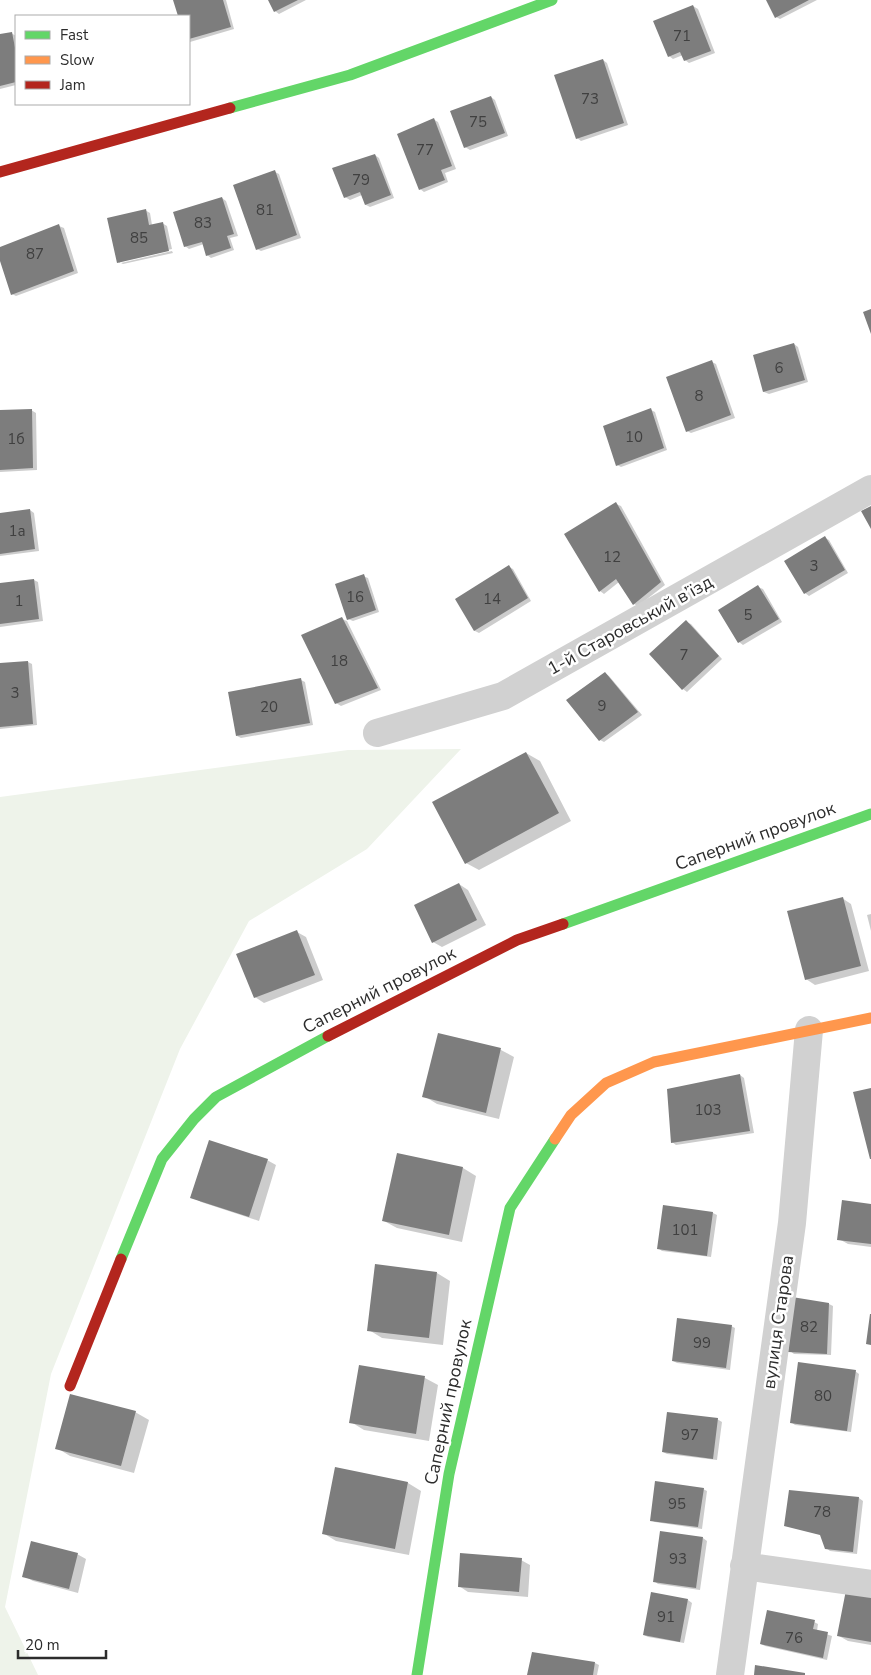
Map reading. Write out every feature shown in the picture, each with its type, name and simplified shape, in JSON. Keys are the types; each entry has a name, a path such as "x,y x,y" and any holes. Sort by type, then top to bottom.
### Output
{"street":[{"path":"0,172 350,75 552,0"},
{"name":"1-й Старовський в’їзд","path":"377,733 503,696 871,490"},
{"name":"Саперний провулок","path":"70,1386 162,1159 194,1119 216,1097 288,1057 517,940 871,814"},
{"path":"809,1030 871,1018"},
{"name":"Саперний провулок","path":"417,1675 449,1474 510,1208 571,1115 606,1083 654,1062 809,1030"},
{"name":"вулиця Старова","path":"730,1675 792,1223 809,1030"},
{"path":"744,1566 871,1584"}],"shaded area":[{"path":"461,749 367,849 249,921 180,1049 51,1374 5,1607 38,1675 0,1675 0,797 348,750"}],"building":[{"path":"173,0 223,0 231,27 190,39 190,15 178,15"},
{"path":"268,0 298,0 274,12"},
{"path":"766,0 809,0 775,18"},
{"path":"693,5 711,51 684,61 680,52 668,57 653,21"},
{"path":"12,32 15,48 15,82 0,86 0,34"},
{"path":"603,59 624,123 576,139 554,75"},
{"path":"491,96 505,133 464,148 450,111"},
{"path":"434,118 452,166 441,170 445,180 419,190 397,134"},
{"path":"375,154 391,195 365,205 360,192 344,198 332,168"},
{"path":"275,170 297,235 256,250 233,185"},
{"path":"222,197 234,234 227,236 231,248 206,256 202,242 184,247 173,212"},
{"path":"146,209 149,225 163,222 169,251 117,263 107,218"},
{"path":"59,224 74,271 11,295 0,261 0,247"},
{"path":"871,309 871,334 863,312"},
{"path":"794,343 805,380 763,392 753,355"},
{"path":"712,360 731,415 686,432 666,377"},
{"path":"651,408 664,448 616,466 603,426"},
{"path":"32,409 33,468 0,470 0,410"},
{"path":"616,502 661,582 633,605 616,579 599,592 564,534"},
{"path":"871,506 871,529 861,511"},
{"path":"30,509 35,549 0,554 0,513"},
{"path":"825,536 845,570 804,594 784,561"},
{"path":"509,565 528,598 474,631 455,599"},
{"path":"364,574 376,610 347,620 335,584"},
{"path":"34,579 39,619 0,624 0,583"},
{"path":"758,585 779,619 738,643 718,610"},
{"path":"342,617 378,688 335,704 301,635"},
{"path":"686,620 719,656 682,690 649,654"},
{"path":"28,661 33,724 0,727 0,663"},
{"path":"605,672 638,712 599,741 566,700"},
{"path":"301,678 310,723 236,736 228,692"},
{"path":"526,752 559,813 465,864 432,802"},
{"path":"459,883 477,920 432,943 414,905"},
{"path":"843,897 861,966 805,980 787,911"},
{"path":"297,930 315,975 254,998 236,954"},
{"path":"438,1033 501,1048 486,1113 422,1097"},
{"path":"740,1074 750,1131 671,1143 667,1089"},
{"path":"871,1088 871,1159 870,1159 853,1092"},
{"path":"209,1140 268,1159 249,1217 190,1198"},
{"path":"397,1153 463,1167 449,1235 382,1221"},
{"path":"842,1200 871,1204 871,1244 837,1240"},
{"path":"663,1205 713,1212 707,1256 657,1249"},
{"path":"375,1264 437,1272 429,1338 367,1331"},
{"path":"792,1297 829,1303 827,1354 788,1352"},
{"path":"871,1314 871,1345 866,1344"},
{"path":"677,1318 732,1325 726,1368 672,1361"},
{"path":"798,1362 856,1370 847,1431 790,1423"},
{"path":"359,1365 425,1376 416,1434 349,1423"},
{"path":"70,1394 136,1411 121,1466 55,1449"},
{"path":"667,1412 718,1418 713,1459 662,1452"},
{"path":"335,1467 408,1482 395,1549 322,1534"},
{"path":"655,1481 704,1488 698,1527 650,1521"},
{"path":"789,1490 859,1497 853,1552 825,1549 820,1535 784,1526"},
{"path":"660,1531 703,1537 696,1588 653,1582"},
{"path":"31,1541 78,1553 69,1589 22,1577"},
{"path":"460,1553 522,1558 519,1592 458,1587"},
{"path":"846,1590 871,1594 871,1642 837,1636"},
{"path":"651,1592 688,1599 680,1642 643,1635"},
{"path":"767,1610 815,1620 813,1629 828,1632 823,1658 760,1644"},
{"path":"532,1652 595,1662 593,1675 527,1675"},
{"path":"755,1665 805,1673 805,1675 754,1675"}],"traffic: fast":[{"path":"230,108 350,75 552,0"},
{"path":"563,924 871,814"},
{"path":"121,1259 162,1159 194,1119 216,1097 328,1036"},
{"path":"417,1675 449,1474 510,1208 555,1139"}],"traffic: slow":[{"path":"555,1139 571,1115 606,1083 654,1062 871,1018"}],"traffic: jam":[{"path":"0,172 230,108"},
{"path":"328,1036 517,940 563,924"},
{"path":"70,1386 121,1259"}]}
